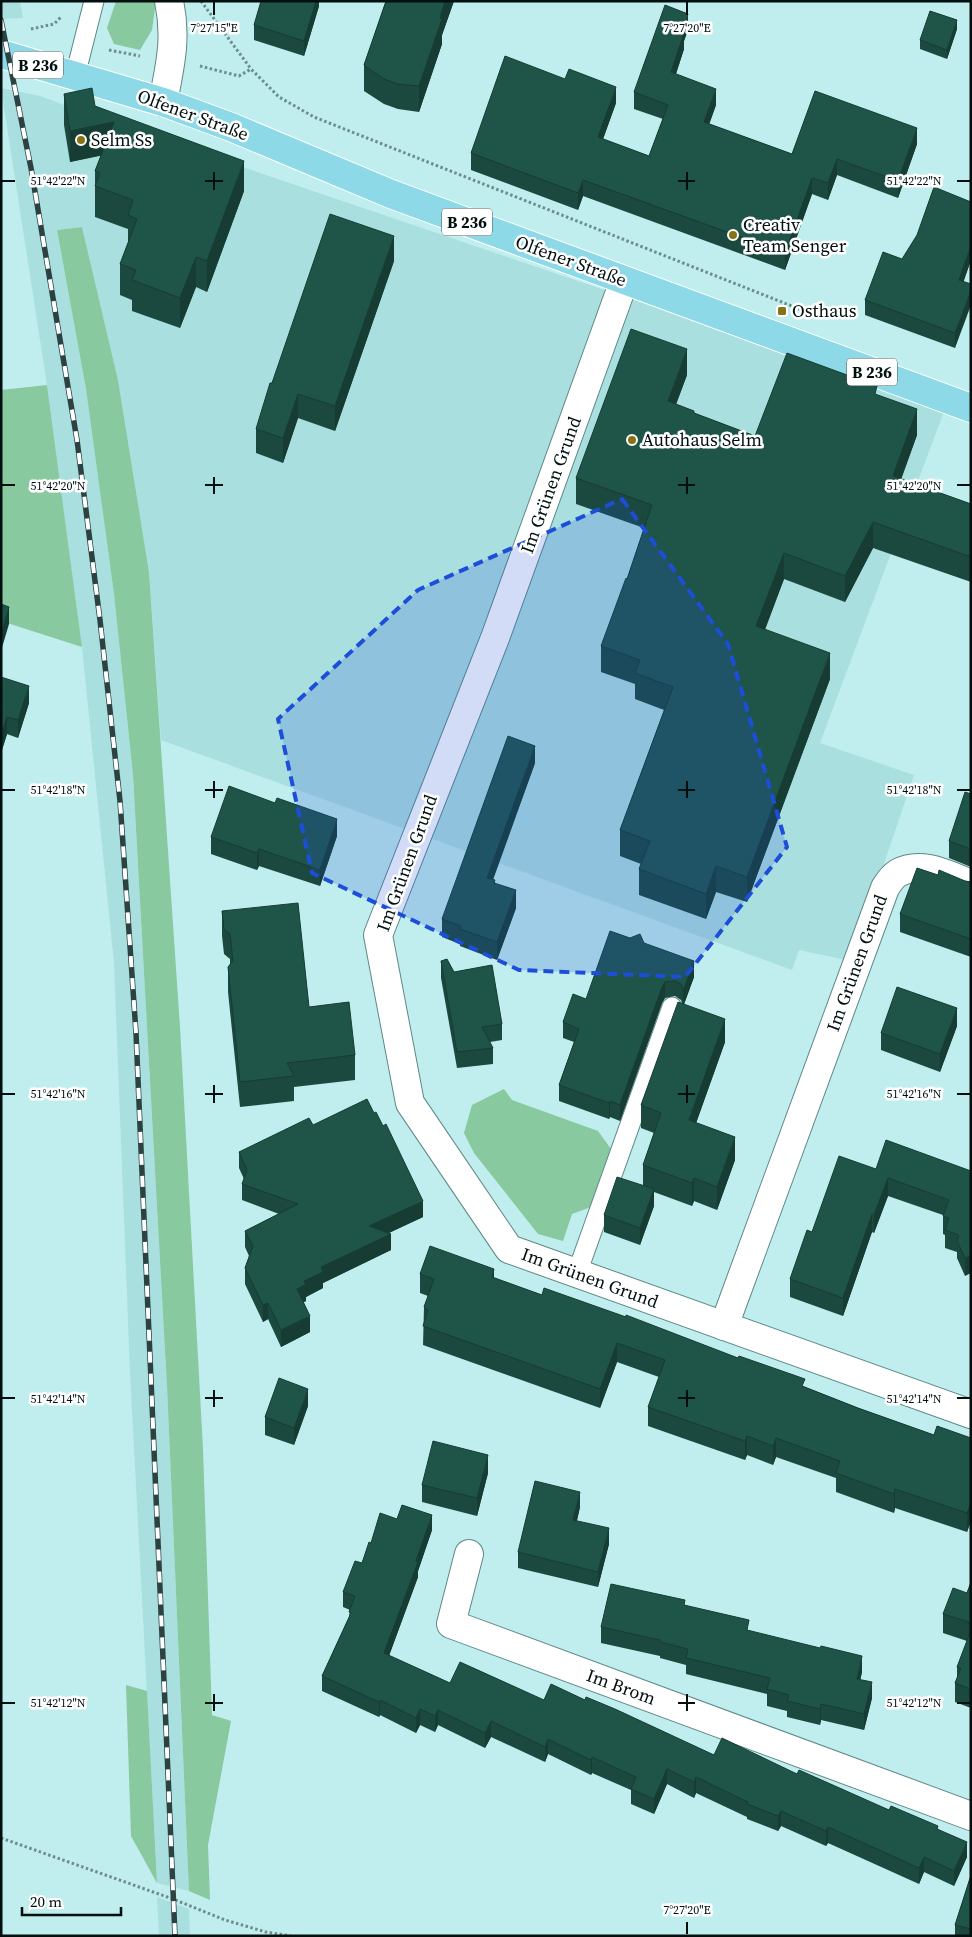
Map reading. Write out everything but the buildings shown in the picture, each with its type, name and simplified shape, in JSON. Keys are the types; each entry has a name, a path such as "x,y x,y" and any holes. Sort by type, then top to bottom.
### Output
{"main road":[{"name":"Olfener Straße","path":"1,54 163,102 231,127 391,194 971,408"}],"street":[{"path":"163,102 174,21 169,1"},
{"name":"Im Grünen Grund","path":"624,281 498,629 378,935 410,1103 509,1249 971,1414"},
{"name":"Im Grünen Grund","path":"724,1326 884,888 896,874 910,868 928,868 971,884"},
{"name":"Im Brom","path":"469,1554 451,1624 971,1816"}],"lane":[{"path":"75,76 94,1"},
{"path":"577,1273 672,1007"}],"path":[{"path":"201,1 251,69 279,97 314,117 813,314"},
{"path":"23,28 33,29 54,24 67,12"},
{"path":"83,46 207,68 238,76 251,69"},
{"path":"1,1838 173,1899 225,1920 266,1932 292,1936"}],"highlighted area":[{"path":"622,499 728,644 787,847 685,977 519,970 312,873 278,719 418,590"}],"shaded area":[{"path":"1,1 20,1 23,18 1,19"},
{"path":"1,88 40,96 110,122 946,406 820,743 914,775 851,961 799,950 792,970 161,740 149,572 118,380 82,227 57,230 86,389 114,594 133,775 167,1386 189,1891 157,1883 130,1372 114,963 82,647 47,385"},
{"path":"157,1897 189,1909 190,1936 159,1936"}],"green space":[{"path":"116,1 156,1 152,30 140,50 114,44 107,28"},
{"path":"82,227 118,380 149,572 180,1027 203,1449 212,1715 231,1721 208,1845 210,1900 189,1891 167,1386 133,775 114,594 86,389 57,230"},
{"path":"47,385 82,647 1,621 1,390"},
{"path":"504,1089 512,1100 598,1131 611,1149 591,1207 572,1214 563,1241 538,1234 474,1153 464,1133 472,1105"},
{"path":"126,1685 147,1691 157,1883 131,1836"}],"railway":[{"path":"1,20 31,168 77,440 100,620 120,801 136,1033 175,1936"}],"place":[{"name":"Selm Ss","path":"81,140"},
{"name":"Creativ Team Senger","path":"733,235"},
{"name":"Osthaus","path":"782,311"},
{"name":"Autohaus Selm","path":"632,440"}]}
